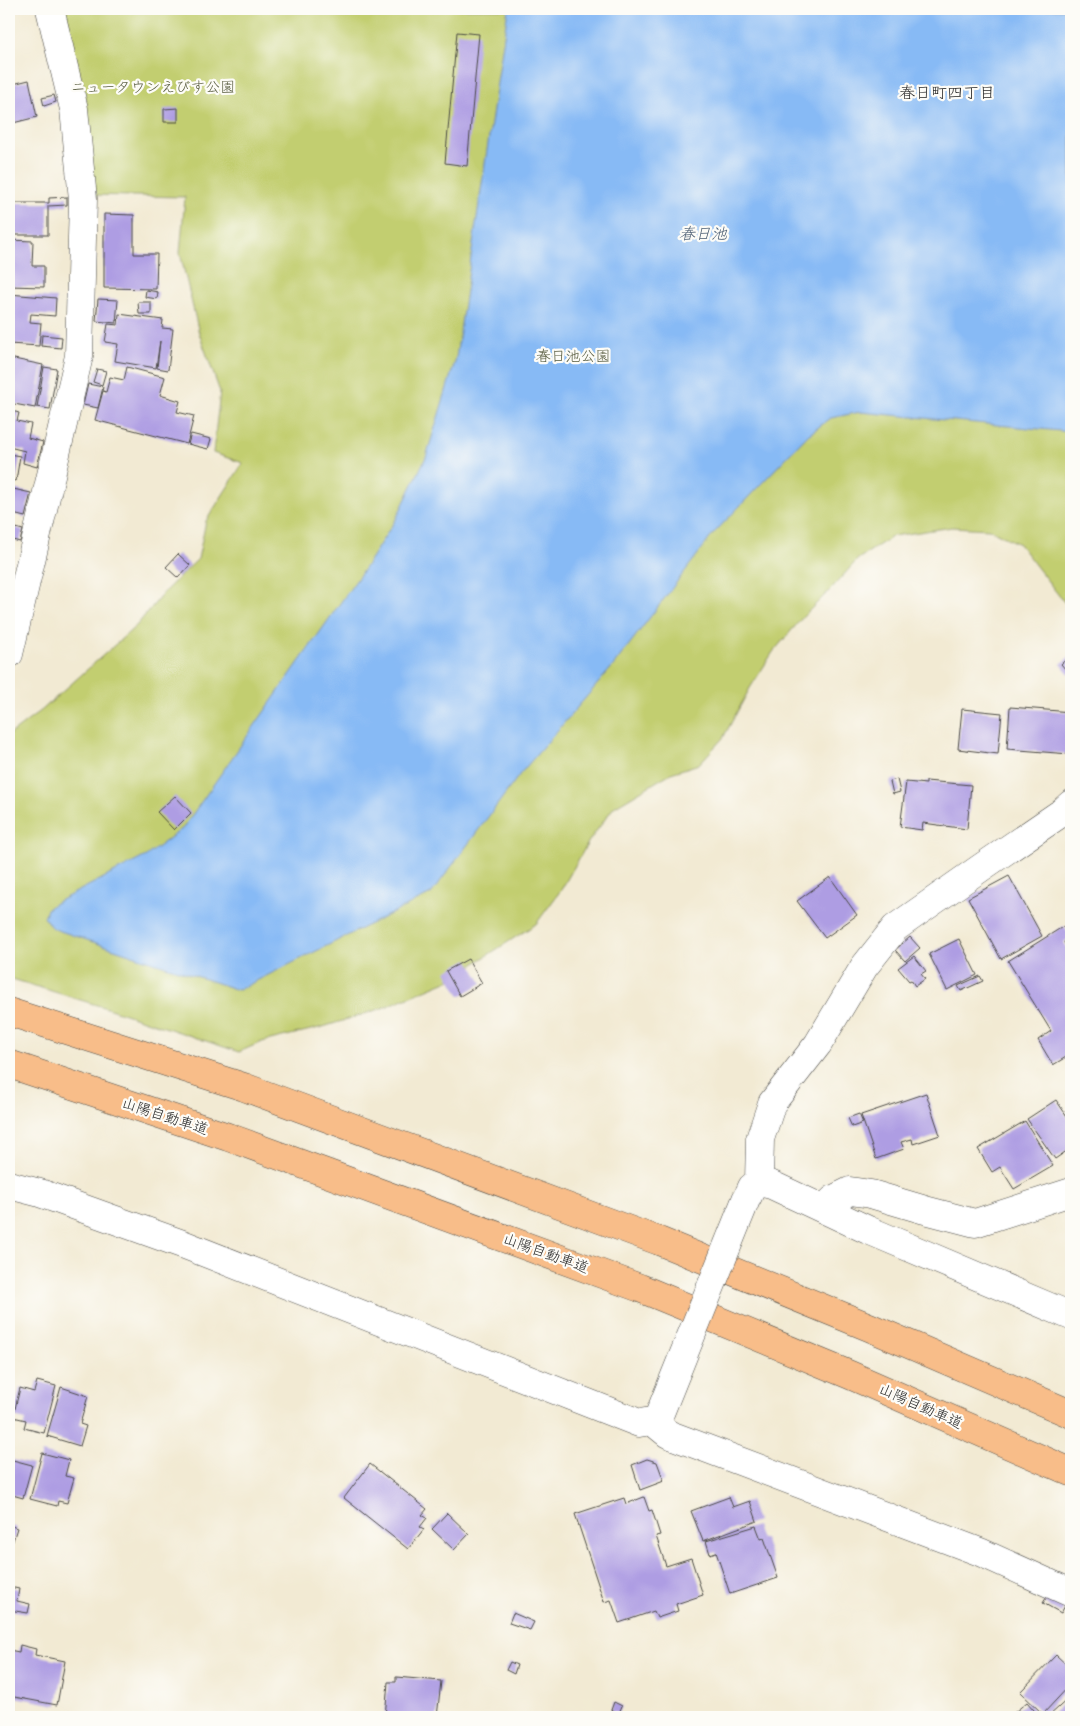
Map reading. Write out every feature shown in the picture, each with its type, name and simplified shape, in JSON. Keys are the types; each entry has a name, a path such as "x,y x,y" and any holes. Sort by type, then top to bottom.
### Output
{"highway":[{"path":"9,1012 244,1087 640,1234 869,1327 1071,1414"},
{"name":"山陽自動車道","path":"9,1064 228,1137 640,1288 850,1375 1071,1472"}],"street":[{"path":"10,643 80,356 82,190 74,109 50,9"},
{"path":"9,1185 40,1193 185,1245 639,1423 656,1417 753,1189 760,1139 772,1103 818,1044 864,967 895,928 1061,813 1071,804"},
{"path":"753,1189 772,1185 868,1230 1071,1316"},
{"path":"824,1209 834,1199 850,1191 872,1194 975,1223 1071,1192"},
{"path":"656,1417 668,1434 980,1552 1071,1593"}],"green space":[{"name":"春日池公園","path":"56,9 1071,9 1071,605 1064,602 1019,544 989,529 952,527 893,536 858,559 773,652 750,688 723,738 699,764 671,773 614,807 589,841 561,890 536,924 449,980 380,1009 323,1027 262,1042 239,1052 9,978 9,735 42,710 137,625 165,591 198,559 206,521 243,463 213,453 220,392 199,333 180,253 185,197 86,195"}],"water":[{"name":"春日池","path":"508,9 1071,9 1071,432 860,412 831,418 808,435 714,533 613,666 520,774 431,894 238,990 57,930 50,926 44,917 47,909 55,903 146,856 183,828 364,569 396,519 426,457 456,358"}],"building":[{"path":"457,32 479,34 467,166 445,163"},
{"path":"29,80 37,117 9,124 9,85"},
{"path":"54,95 56,102 44,106 42,98"},
{"path":"178,108 178,122 164,122 164,109"},
{"path":"67,197 67,205 48,206 48,235 9,235 9,203 49,203 49,198"},
{"path":"104,214 134,215 134,254 157,254 156,289 104,288"},
{"path":"9,240 33,241 32,266 44,266 44,287 9,286"},
{"path":"146,290 158,292 157,299 145,297"},
{"path":"9,294 56,298 55,316 31,314 30,322 41,323 39,346 9,344"},
{"path":"98,299 118,300 116,323 96,321"},
{"path":"138,302 151,302 151,314 139,314"},
{"path":"119,314 163,320 162,328 173,329 168,370 157,368 160,341 156,368 115,361 118,344 105,342 108,324 118,325"},
{"path":"42,335 62,337 61,348 41,346"},
{"path":"9,358 43,365 35,408 9,403"},
{"path":"44,367 57,369 50,409 37,407"},
{"path":"127,367 165,377 160,395 180,401 177,412 194,416 187,444 95,420 103,391 106,392 110,377 124,380"},
{"path":"97,369 106,371 102,385 93,382"},
{"path":"88,384 103,387 98,408 83,405"},
{"path":"9,410 19,413 17,421 31,424 28,438 43,442 37,467 23,463 25,451 9,447"},
{"path":"191,434 211,439 208,449 188,444"},
{"path":"9,454 20,456 16,481 9,480"},
{"path":"9,488 31,493 25,517 9,513"},
{"path":"9,526 23,530 20,542 9,539"},
{"path":"178,554 190,565 178,578 166,567"},
{"path":"1071,655 1071,676 1061,664"},
{"path":"1010,707 1071,712 1069,754 1007,749"},
{"path":"962,709 1002,713 998,754 958,749"},
{"path":"897,779 900,792 893,794 890,781"},
{"path":"926,781 971,785 967,829 923,823 922,830 900,827 906,782 926,784"},
{"path":"175,796 191,813 174,830 157,812"},
{"path":"1009,876 1042,936 1001,959 968,898"},
{"path":"830,877 857,915 825,938 797,901"},
{"path":"1064,926 1071,938 1064,942 1071,955 1071,1054 1053,1065 1038,1040 1051,1031 1008,961"},
{"path":"910,937 920,948 905,961 895,950"},
{"path":"959,939 977,975 947,990 929,954"},
{"path":"914,956 926,971 921,974 925,979 915,986 898,968"},
{"path":"468,959 482,983 460,996 446,971"},
{"path":"980,976 983,981 961,991 958,986"},
{"path":"926,1093 940,1135 913,1144 912,1139 901,1142 904,1149 876,1159 861,1115"},
{"path":"1056,1100 1071,1122 1071,1148 1055,1159 1027,1119"},
{"path":"859,1114 863,1123 852,1127 848,1118"},
{"path":"1025,1121 1053,1166 1014,1189 1000,1167 992,1172 978,1149"},
{"path":"37,1381 56,1386 44,1433 24,1428 26,1420 13,1417 20,1388 34,1392"},
{"path":"61,1387 88,1396 80,1424 86,1426 80,1446 47,1436"},
{"path":"42,1453 69,1460 65,1476 74,1478 67,1503 58,1501 57,1506 30,1499"},
{"path":"9,1459 32,1465 23,1498 9,1494"},
{"path":"647,1459 657,1462 664,1481 640,1490 632,1465"},
{"path":"370,1464 427,1509 422,1515 427,1518 420,1527 424,1529 408,1549 344,1498"},
{"path":"644,1497 649,1511 652,1510 660,1535 656,1536 666,1566 691,1558 703,1595 676,1604 678,1611 657,1618 654,1611 619,1623 611,1600 604,1602 575,1514 624,1498 626,1504"},
{"path":"729,1497 733,1507 750,1501 757,1521 703,1541 691,1511"},
{"path":"447,1513 469,1534 454,1550 432,1529"},
{"path":"9,1525 17,1528 9,1553"},
{"path":"756,1526 761,1539 764,1538 778,1578 730,1594 716,1552 710,1554 706,1541"},
{"path":"10,1587 19,1589 17,1601 30,1604 28,1613 9,1610"},
{"path":"1048,1595 1066,1604 1061,1613 1043,1603"},
{"path":"513,1613 534,1622 530,1630 509,1623"},
{"path":"20,1645 36,1649 35,1655 65,1661 57,1705 9,1696 9,1650 19,1652"},
{"path":"1056,1655 1071,1669 1071,1684 1043,1714 1020,1692"},
{"path":"510,1662 517,1665 514,1674 506,1670"},
{"path":"396,1677 441,1681 437,1717 385,1717 388,1682 396,1682"},
{"path":"1071,1696 1071,1717 1048,1717"},
{"path":"614,1702 622,1706 619,1713 611,1710"},
{"path":"1027,1702 1040,1717 1009,1717"}],"district":[{"name":"春日町四丁目","path":"947,92"}],"park label":[{"name":"ニュータウンえびす公園","path":"153,87"}]}
